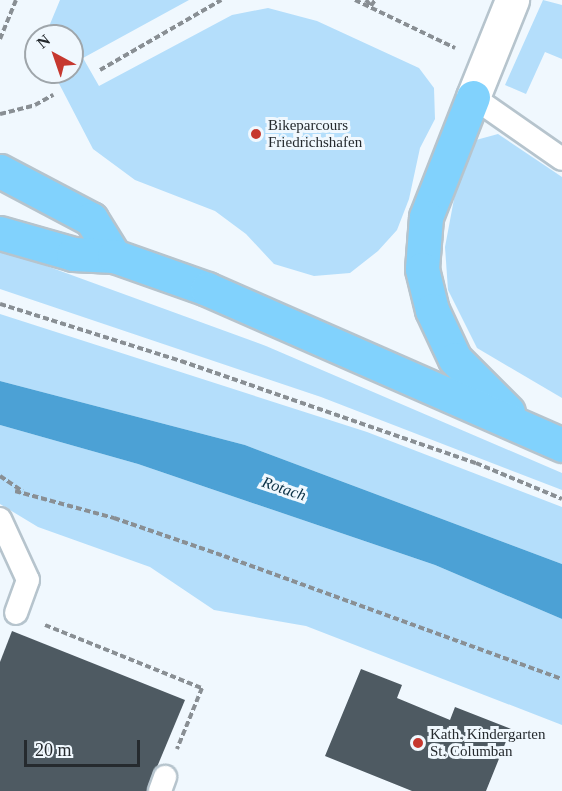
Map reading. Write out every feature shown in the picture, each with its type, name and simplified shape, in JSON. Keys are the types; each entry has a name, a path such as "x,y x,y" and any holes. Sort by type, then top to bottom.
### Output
{"main road":[{"path":"473,97 426,217 422,269 432,310 455,358 527,429"},
{"path":"0,171 91,219 114,256"},
{"path":"0,233 73,254 114,256 207,289 562,445"}],"street":[{"path":"473,97 484,62 512,0"}],"lane":[{"path":"473,97 562,159"},
{"path":"0,519 28,580 16,613"}],"path":[{"path":"0,39 16,0"},
{"path":"100,70 221,0"},
{"path":"356,0 484,62"},
{"path":"366,0 371,6"},
{"path":"371,6 375,0"},
{"path":"0,114 35,105 52,95"},
{"path":"0,304 181,361 476,463 562,499"},
{"path":"0,476 25,493"},
{"path":"0,486 213,552 562,679"},
{"path":"16,613 202,688 162,784"}],"shaded area":[{"name":"Bikeparcours Friedrichshafen","path":"60,0 189,0 84,57 84,24 50,24"},
{"path":"543,0 562,5 562,59 545,52 526,94 505,85"},
{"name":"Bikeparcours Friedrichshafen","path":"268,8 317,21 419,68 434,88 435,119 420,148 409,199 397,230 378,251 350,273 314,276 274,264 246,234 215,211 135,180 93,149 59,84 84,84 84,60 99,86 232,15"},
{"path":"498,134 562,177 562,398 477,348 448,290 445,247 457,183 476,140"},
{"path":"0,249 266,346 562,473 562,490 321,397 0,289"},
{"path":"0,314 367,432 562,507 562,564 245,445 0,381"},
{"path":"0,425 138,464 435,565 562,619 562,725 306,626 214,610 150,567 38,527 0,504"}],"water":[{"name":"Rotach","path":"0,381 245,445 562,564 562,619 435,565 138,464 0,425"}],"building":[{"path":"12,631 185,700 147,791 0,791 0,662"},
{"name":"Kath. Kindergarten St. Columban","path":"361,669 402,685 397,698 450,720 455,707 511,729 486,791 412,791 325,756"}],"place":[{"name":"Bikeparcours Friedrichshafen","path":"256,134"},
{"name":"Kath. Kindergarten St. Columban","path":"418,743"}]}
